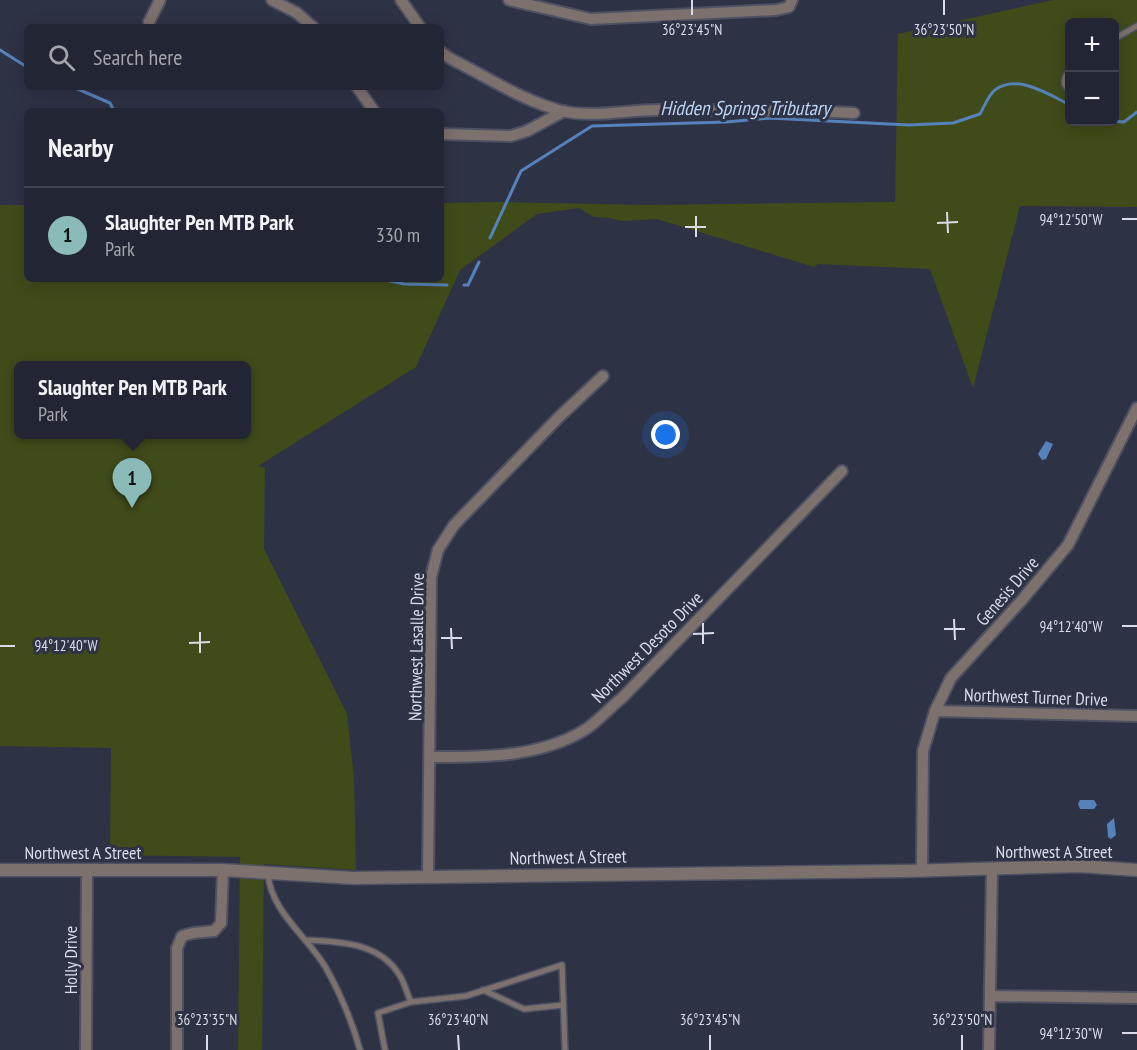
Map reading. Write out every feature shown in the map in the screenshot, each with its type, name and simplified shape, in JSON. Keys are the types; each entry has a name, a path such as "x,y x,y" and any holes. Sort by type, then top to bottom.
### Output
{"street":[{"path":"149,22 160,0"},
{"path":"272,0 297,13 310,24"},
{"path":"401,0 418,24"},
{"path":"509,0 591,19 776,10 789,7 792,0"},
{"path":"444,54 533,102 564,111 606,113 655,110 716,112 796,110 854,113"},
{"path":"359,90 372,108"},
{"path":"444,134 511,136 527,131 564,111"},
{"name":"Northwest Lasalle Drive","path":"429,877 431,577 438,550 454,525 560,416 603,376"},
{"name":"Genesis Drive","path":"922,870 923,751 935,711 951,678 1068,545 1137,408"},
{"name":"Northwest Desoto Drive","path":"430,758 512,755 547,747 584,730 622,698 842,471"},
{"name":"Northwest Turner Drive","path":"935,711 1137,716"},
{"name":"Northwest A Street","path":"0,870 223,870 352,878 1079,866 1137,870"},
{"path":"989,1050 992,869"},
{"name":"Holly Drive","path":"86,1050 87,870"},
{"path":"177,1050 177,948 182,936 214,931 221,923 223,870"},
{"path":"990,996 1137,998"}],"lane":[{"path":"1119,36 1137,26"},
{"path":"268,874 269,885 281,909 325,966 350,1015 360,1050"},
{"path":"305,940 339,942 372,949 391,963 401,977 411,1002"},
{"path":"385,1050 378,1013 411,1002 466,996 562,965 565,1050"},
{"path":"483,990 524,1009 563,1005"}],"green space":[{"path":"1053,0 1137,0 1137,207 1020,206 973,388 930,269 818,264 814,267 657,219 622,221 594,217 579,208 537,214 460,270 416,367 258,466 265,468 264,549 347,714 354,778 356,870 264,864 262,1050 238,1050 240,857 110,855 111,748 0,746 0,205 24,205 24,282 444,282 444,203 647,205 895,202 898,34"}],"water":[{"path":"1046,441 1053,444 1046,459 1042,460 1038,454"},
{"path":"1080,800 1094,800 1097,805 1094,809 1080,809 1078,804"},
{"path":"1114,818 1116,835 1111,839 1108,837 1107,824"}],"waterway":[{"name":"Hidden Springs Tributary","path":"0,50 24,65"},
{"name":"Hidden Springs Tributary","path":"490,238 521,171 592,126 726,122 769,118 909,125 953,123 980,114 995,90 1004,85 1013,84 1033,87 1065,102"},
{"name":"Hidden Springs Tributary","path":"80,90 110,103 112,108"},
{"name":"Hidden Springs Tributary","path":"1119,122 1124,122 1137,112"},
{"name":"Hidden Springs Tributary","path":"464,285 468,285 479,262"},
{"name":"Hidden Springs Tributary","path":"395,282 447,285"}],"place":[{"name":"Slaughter Pen MTB Park","path":"132,508"}]}
